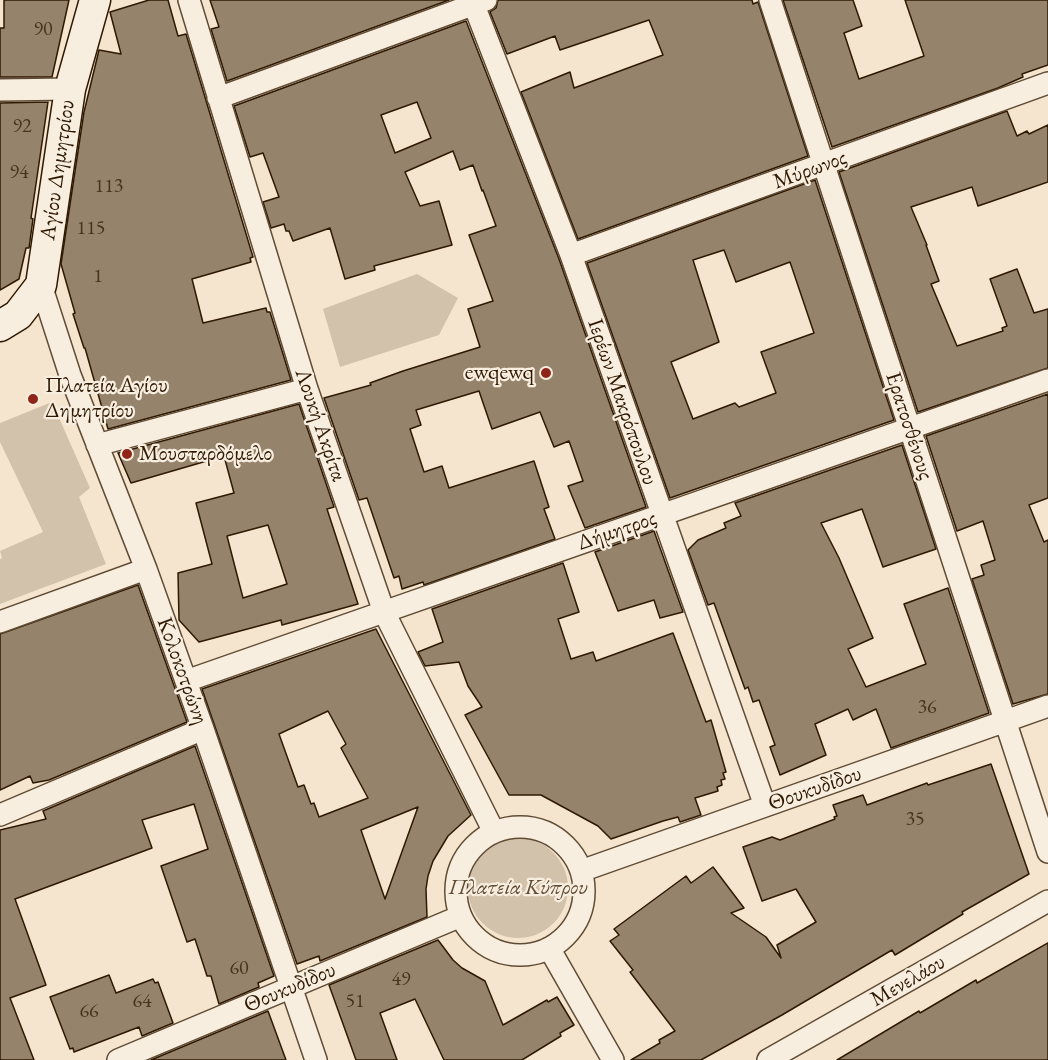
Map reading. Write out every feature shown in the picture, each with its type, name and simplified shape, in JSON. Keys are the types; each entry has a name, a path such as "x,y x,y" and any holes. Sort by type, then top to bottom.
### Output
{"main road":[{"name":"Αγίου Δημητρίου","path":"0,326 18,315 40,285 70,89 94,0"}],"street":[{"name":"Λουκή Ακρίτα","path":"189,0 307,389 384,612 494,832"},
{"name":"Ερατοσθένους","path":"770,0 1048,852"},
{"path":"218,98 478,2"},
{"name":"Ιερέων Μακρόπουλου","path":"478,2 571,255 765,806"},
{"name":"Μύρωνος","path":"571,255 1048,83"},
{"path":"0,90 70,89"},
{"name":"Κολοκοτρώνη","path":"40,285 70,375 146,569 186,681 316,1060"},
{"name":"Δήμητρος","path":"186,681 1048,380"},
{"path":"97,445 307,389"},
{"path":"0,622 146,569"},
{"name":"Θουκυδίδου","path":"581,871 1048,706"},
{"path":"0,815 203,729"},
{"path":"508,828 535,829 548,834 565,845 581,871 583,898 579,913 567,934 549,948 524,954 498,951 476,937 461,916 456,902 460,867 472,848 494,832 508,828"},
{"name":"Μενελάου","path":"768,1060 1048,901"},
{"name":"Θουκυδίδου","path":"118,1060 461,916"},
{"path":"549,948 613,1060"}],"green space":[{"path":"417,274 458,298 439,335 340,367 323,309"},
{"path":"52,402 90,488 79,497 106,564 0,604 0,559 2,558 0,551 43,532 0,442 0,423"},
{"name":"Πλατεία Κύπρου","path":"508,838 528,838 554,852 565,869 568,888 565,907 554,924 528,938 508,938 490,930 476,916 468,898 468,878 476,860 490,846"}],"building":[{"path":"4,0 69,0 52,77 0,77 0,28 4,28"},
{"path":"149,0 168,0 178,36 186,34 253,257 250,258 251,262 192,279 203,323 266,308 267,312 270,312 291,380 108,429 73,314 75,313 61,264 84,112 99,50 121,54 110,12"},
{"path":"210,0 449,0 227,81 211,29 219,27"},
{"path":"498,0 752,0 753,4 758,2 808,156 578,239 521,92 570,72 574,88 663,55 649,20 560,50 555,36 507,54 490,12 496,8"},
{"path":"783,0 853,0 862,26 844,33 859,79 924,56 905,0 1048,0 1048,65 1022,74 1023,77 998,88 832,147"},
{"path":"466,21 559,259 646,507 585,528 568,486 583,481 569,441 554,447 540,412 492,429 479,391 416,410 421,425 410,429 424,472 442,466 449,488 534,461 549,507 544,509 555,539 424,585 423,582 402,589 399,576 394,578 367,498 359,500 324,398 371,385 370,383 403,371 480,347 468,309 493,301 469,235 496,226 473,165 460,170 453,151 405,172 420,206 439,201 452,245 374,266 375,270 345,279 330,228 293,241 284,224 271,228 263,202 279,197 263,153 250,157 234,106","holes":["417,102 431,138 395,153 381,115"]},
{"path":"48,102 31,218 33,219 29,248 26,248 19,279 0,290 0,103"},
{"path":"1007,111 1017,136 1027,131 1029,134 1048,125 1048,182 978,206 972,187 911,207 939,281 931,284 957,346 1003,331 1002,328 1007,326 990,279 1017,269 1034,313 1048,309 1048,368 918,412 839,172"},
{"path":"815,180 894,420 670,498 587,263","holes":["724,250 736,282 790,262 814,333 761,352 776,393 739,407 735,403 693,419 671,362 719,342 693,260"]},
{"path":"1048,394 1048,498 1029,505 1044,542 1048,540 1048,694 1013,704 972,579 984,575 981,565 995,560 983,521 957,531 926,436"},
{"path":"299,404 334,507 327,509 358,604 282,625 281,620 199,642 179,620 178,573 212,564 196,503 234,493 224,456 131,483 118,453","holes":["268,525 287,584 243,598 227,536"]},
{"path":"902,445 936,549 883,567 862,509 821,523 839,558 873,638 848,649 866,687 926,664 904,604 948,588 989,713 891,748 876,709 853,720 848,709 815,724 826,755 780,775 770,747 775,745 759,700 753,702 748,687 745,689 714,603 708,605 688,550 698,540 726,528 724,523 741,516 735,503"},
{"path":"654,531 683,612 660,618 654,600 618,611 595,552"},
{"path":"563,563 579,612 558,619 571,659 593,652 596,661 673,633 706,722 711,720 726,772 723,773 725,779 721,780 722,785 717,787 718,791 695,798 701,815 680,822 678,817 663,821 611,839 598,826 541,795 509,795 465,715 482,707 468,686 459,662 425,666 418,652 443,642 432,609"},
{"path":"138,585 187,722 49,780 33,783 30,776 0,790 0,634"},
{"path":"376,629 471,815 448,836 433,861 426,889 427,917 320,961 319,956 297,964 202,689","holes":["328,711 346,744 341,748 368,798 319,817 304,785 298,787 279,734","418,807 385,899 361,830"]},
{"path":"195,746 274,976 258,983 259,987 219,1004 211,976 207,976 195,939 187,942 161,866 208,849 194,804 142,820 152,848 15,899 46,985 10,998 34,1060 0,1060 0,830 46,819 43,811"},
{"path":"991,764 1029,874 962,912 963,914 895,955 892,950 701,1060 631,1060 675,1031 630,972 633,970 610,941 619,935 614,929 686,876 691,883 713,867 744,908 731,913 766,937 781,958 777,945 816,922 796,889 762,901 743,847 772,837 780,840 835,819 834,817 837,816 833,805 863,795 867,805 927,783 928,785"},
{"path":"438,940 462,968 485,981 503,1025 547,1000 548,1002 557,997 574,1025 560,1033 561,1036 522,1060 444,1060 415,999 380,1013 397,1060 356,1060 329,985"},
{"path":"1048,943 1048,1060 837,1060 919,1011 920,1013 976,980 977,983"},
{"path":"109,975 116,993 153,979 155,983 158,982 173,1023 142,1036 139,1027 74,1052 73,1048 70,1049 50,997"},
{"path":"268,1011 286,1060 151,1060"}],"place":[{"name":"ewqewq","path":"546,373"},
{"name":"Πλατεία Αγίου Δημητρίου","path":"33,399"},
{"name":"Μουσταρδόμελο","path":"127,454"}]}
